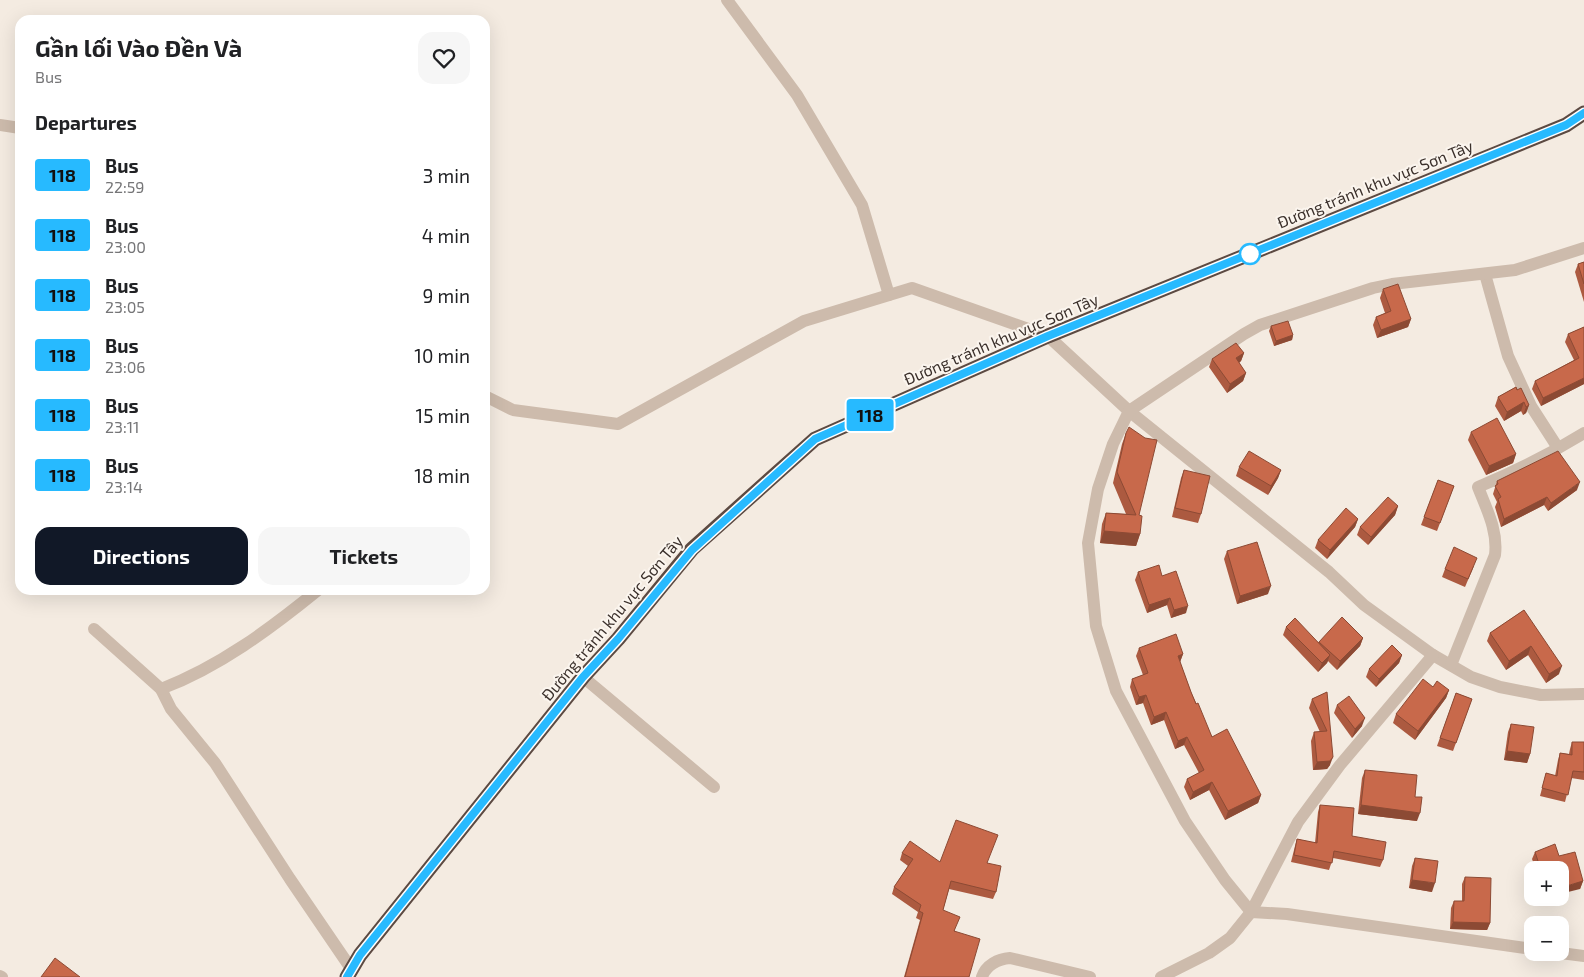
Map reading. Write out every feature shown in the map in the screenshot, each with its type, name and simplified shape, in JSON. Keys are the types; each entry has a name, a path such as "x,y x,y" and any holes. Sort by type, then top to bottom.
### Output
{"highway":[{"name":"Đường tránh khu vực Sơn Tây","path":"350,973 360,955 583,677 618,639 692,550 815,439 1048,336 1566,125 1584,113"}],"street":[{"path":"727,0 797,95 862,205 889,295"},
{"path":"0,125 15,127"},
{"path":"1524,948 1287,914 1251,912 1225,880 1185,822 1116,691 1096,626 1088,543 1098,489 1112,444 1128,411 1244,334 1260,326 1373,288 1392,284 1515,270 1584,248"},
{"path":"1485,274 1508,356 1532,406 1558,448"},
{"path":"490,398 513,410 618,424 804,321 912,288 1048,336 1128,411 1329,572 1364,605 1433,655 1470,677 1500,687 1541,695 1584,694"},
{"path":"1451,665 1496,556 1497,542 1494,529 1478,487 1510,474 1584,433"},
{"path":"161,689 210,666 282,620 312,595"},
{"path":"94,629 161,689 171,709 214,763 350,973"},
{"path":"1162,977 1209,953 1230,938 1251,912 1298,822 1340,765 1433,655"},
{"path":"583,677 714,787"},
{"path":"1569,954 1584,956"},
{"path":"982,977 983,973 999,959 1010,958 1090,977"}],"building":[{"path":"1584,262 1584,284 1578,264"},
{"path":"1398,284 1411,319 1381,330 1376,317 1391,311 1383,289"},
{"path":"1288,321 1293,335 1276,341 1271,326"},
{"path":"1584,327 1584,378 1543,398 1535,381 1579,358 1568,334"},
{"path":"1236,343 1244,353 1236,358 1246,373 1230,384 1212,359"},
{"path":"1516,387 1517,390 1521,388 1529,405 1526,407 1524,402 1507,412 1498,397"},
{"path":"1497,418 1516,454 1489,466 1471,432"},
{"path":"1129,427 1145,438 1157,440 1139,515 1142,516 1140,534 1104,531 1106,513 1136,515 1117,472"},
{"path":"1249,451 1281,470 1271,486 1239,467"},
{"path":"1558,451 1580,482 1551,503 1547,497 1504,519 1498,499 1501,497 1495,486 1498,484 1497,481"},
{"path":"1184,470 1210,476 1201,514 1175,508"},
{"path":"1438,480 1454,486 1440,523 1424,517"},
{"path":"1388,497 1398,506 1371,537 1360,527"},
{"path":"1346,508 1358,519 1330,550 1318,540"},
{"path":"1257,542 1271,586 1240,596 1227,551"},
{"path":"1454,547 1477,558 1468,579 1445,569"},
{"path":"1159,565 1162,576 1176,571 1188,606 1174,610 1170,598 1149,605 1138,572"},
{"path":"1524,610 1562,666 1549,674 1531,646 1509,661 1490,633"},
{"path":"1342,617 1363,638 1340,661 1319,642"},
{"path":"1295,618 1330,655 1322,663 1286,627"},
{"path":"1176,634 1183,654 1178,656 1196,704 1198,703 1212,737 1227,729 1261,795 1228,811 1212,782 1193,792 1187,779 1204,770 1187,737 1178,741 1166,712 1154,717 1146,695 1139,697 1132,679 1148,673 1139,648"},
{"path":"1392,645 1402,655 1379,679 1369,669"},
{"path":"1423,679 1433,687 1437,681 1449,690 1418,731 1396,714"},
{"path":"1327,692 1333,757 1330,761 1317,762 1314,732 1327,731 1312,699"},
{"path":"1456,693 1472,699 1456,743 1440,738"},
{"path":"1349,696 1365,718 1355,729 1337,705"},
{"path":"1511,724 1534,727 1530,754 1507,751"},
{"path":"1572,742 1584,742 1584,772 1573,771 1568,795 1542,788 1546,773 1557,776 1560,753 1572,755"},
{"path":"1365,770 1417,775 1415,797 1422,797 1420,813 1361,805"},
{"path":"1320,805 1354,808 1352,836 1386,842 1383,860 1334,851 1332,863 1294,855 1297,839 1317,843"},
{"path":"956,820 998,835 987,863 1001,866 996,892 951,881 943,910 960,917 954,931 980,939 969,977 905,977 923,913 919,911 921,905 894,887 913,859 902,853 910,841 940,862"},
{"path":"1555,844 1559,856 1575,852 1583,881 1569,885 1569,861 1538,861 1535,852"},
{"path":"1415,858 1438,861 1435,883 1412,880"},
{"path":"1465,877 1491,878 1490,923 1453,922 1454,901 1464,901"},
{"path":"55,958 80,977 41,977"}],"bus line":[{"name":"118","path":"347,977 360,955 583,677 618,639 692,550 815,439 1048,336 1566,125 1584,113"}]}
